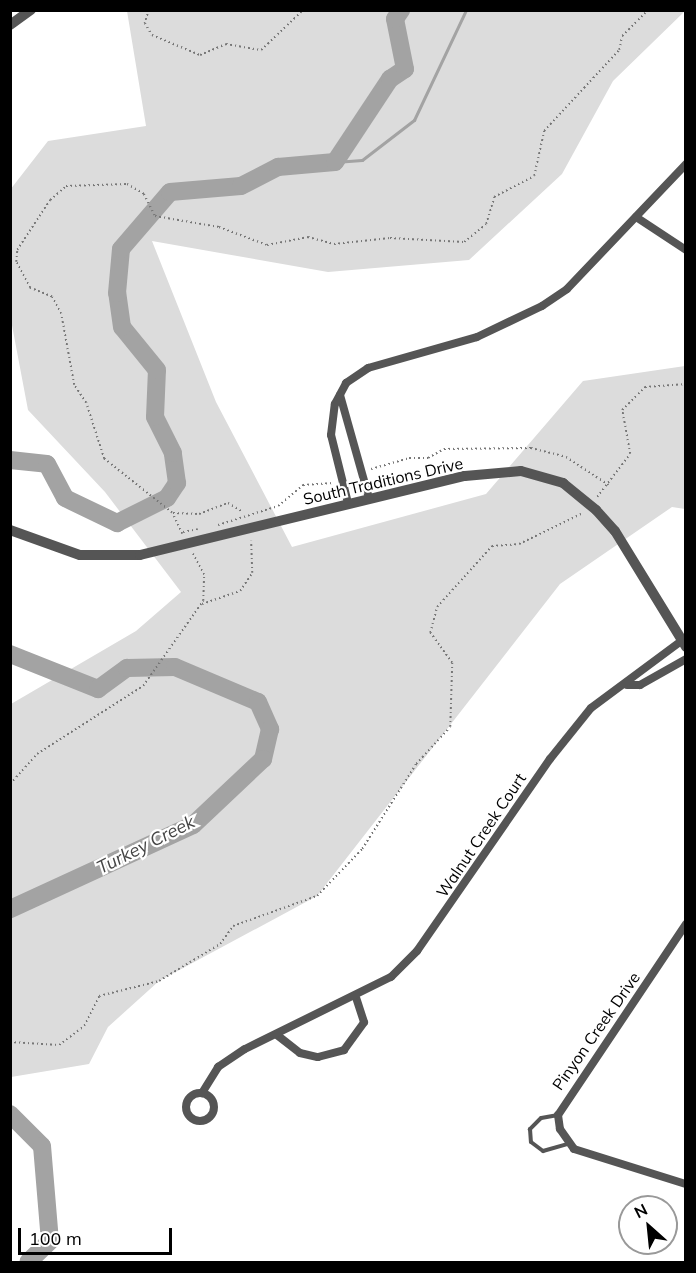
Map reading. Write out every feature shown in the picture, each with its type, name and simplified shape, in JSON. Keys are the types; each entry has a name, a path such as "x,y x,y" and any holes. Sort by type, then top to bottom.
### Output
{"street":[{"path":"10,25 31,10"},
{"path":"348,503 331,435 340,395 346,383 368,368 477,337 542,306 567,289 686,164"},
{"path":"636,217 686,250"},
{"path":"340,395 369,498"},
{"name":"South Traditions Drive","path":"10,530 80,555 140,555 465,476 521,471 563,483 590,505 615,531 684,642"},
{"name":"Walnut Creek Court","path":"202,1093 218,1067 356,998 391,977 417,951 550,759 591,708 627,685 634,671 684,642"},
{"name":"Walnut Creek Court","path":"627,685 640,685 686,659"},
{"name":"Pinyon Creek Drive","path":"568,1144 558,1115 686,924"},
{"path":"278,1035 300,1053 318,1057 344,1050 364,1022 356,998"},
{"path":"568,1144 686,1184"}],"lane":[{"path":"558,1115 541,1118 531,1129 531,1142 543,1151 568,1144"}],"path":[{"path":"149,10 148,31 193,53 233,46 250,52 278,39 291,16 303,10"},
{"path":"10,784 37,754 148,679 179,630 199,604 204,575 172,513 141,492 104,459 86,403 74,385 62,314 52,297 30,288 16,262 16,250 66,186 127,184 145,200 155,216 168,221 219,227 282,246 308,237 334,244 390,238 464,242 486,224 494,196 534,176 544,131 619,50 621,36 648,10"},
{"path":"10,1042 59,1045 84,1026 99,996 159,981 220,944 233,926 316,896 362,849 416,764 450,728 452,663 430,633 437,607 492,546 519,544 574,521 609,484 630,454 622,410 645,387 686,384"},
{"path":"361,473 409,458 428,458 444,449 472,453 491,446 531,448 566,457 609,484"},
{"path":"210,527 278,506 307,484 342,481"},
{"path":"172,513 199,514 228,503 243,513"},
{"path":"182,532 201,529"},
{"path":"199,604 240,591 252,573 251,541"}],"shaded area":[{"path":"127,11 685,11 613,81 562,174 469,260 328,272 152,241 216,402 292,547 486,494 583,381 685,366 685,509 672,507 560,584 317,896 159,981 108,1027 89,1064 11,1077 11,704 136,631 181,592 105,492 28,410 11,320 10,190 48,141 146,126"}],"waterway":[{"name":"Turkey Creek","path":"10,460 47,464 65,498 117,523 167,498 177,483 173,453 155,417 157,370 122,327 117,293 121,249 170,192 241,186 278,167 335,162 390,79 405,69 395,19 401,10"},
{"path":"335,162 362,160 414,120 466,10"},
{"name":"Turkey Creek","path":"10,654 98,689 127,668 175,667 258,702 270,729 263,759 193,825 10,909"},
{"name":"Turkey Creek","path":"10,1114 42,1146 50,1241 28,1262"}]}
